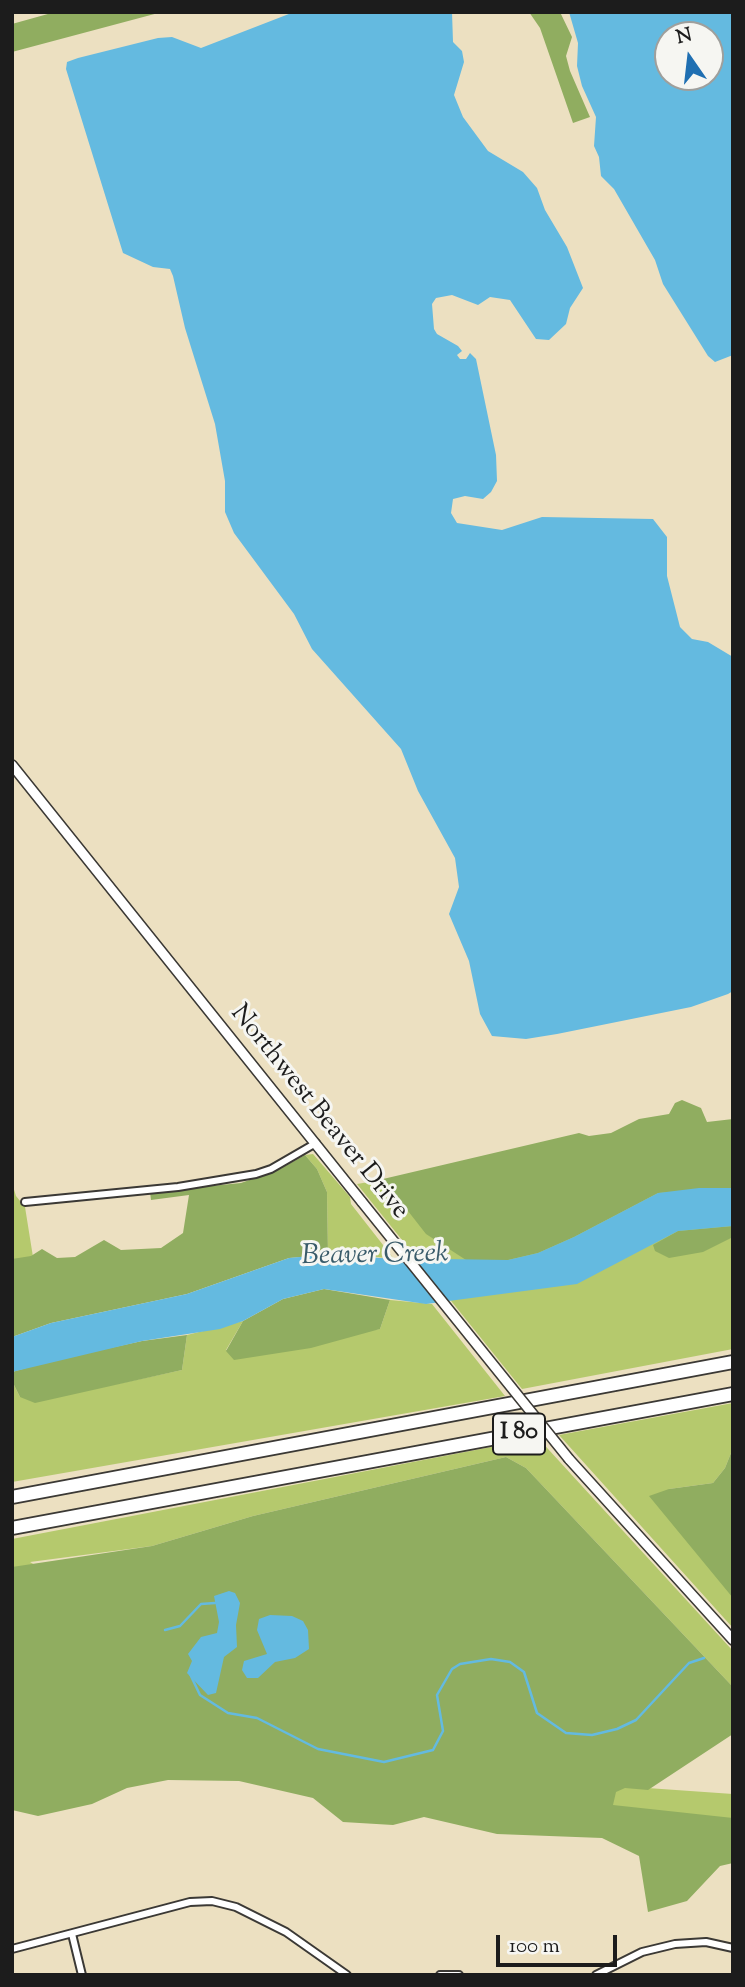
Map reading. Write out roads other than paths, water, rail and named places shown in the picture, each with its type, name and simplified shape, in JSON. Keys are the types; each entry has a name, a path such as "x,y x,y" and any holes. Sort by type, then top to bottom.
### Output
{"highway":[{"name":"I 80","path":"12,1497 733,1362"},
{"name":"I 80","path":"12,1528 733,1394"}],"main road":[{"name":"Northwest Beaver Drive","path":"12,765 569,1459 733,1640"}],"street":[{"path":"25,1202 178,1187 256,1174 316,1143"},
{"path":"12,1949 190,1902 212,1901 236,1907 286,1932 347,1975"},
{"path":"72,1934 82,1975"},
{"path":"596,1975 620,1961 675,1944 706,1941 733,1948"},
{"path":"440,1975 458,1975"}],"water":[{"path":"294,12 452,12 453,42 462,51 464,62 454,95 463,117 488,151 523,172 537,188 545,210 567,247 583,288 570,308 566,324 549,340 536,339 510,300 490,297 478,305 452,295 436,298 432,304 434,329 437,334 458,346 462,351 457,355 460,359 466,359 470,353 476,359 496,455 497,481 491,492 483,499 465,496 453,499 451,513 457,523 502,530 542,517 653,519 667,537 667,576 680,627 692,639 708,642 733,657 733,991 728,994 691,1007 557,1034 526,1039 492,1036 480,1014 469,961 449,914 459,887 455,858 418,791 401,749 312,649 294,614 234,533 225,512 225,481 215,424 185,328 173,276 170,269 153,267 123,253 66,69 67,62 78,58 158,38 172,37 201,48"},
{"path":"569,12 733,12 733,355 715,362 708,356 663,284 655,260 614,189 601,176 599,157 594,146 596,117 582,86 577,66 578,43"},
{"path":"699,1188 733,1188 733,1226 678,1231 577,1284 426,1304 324,1289 283,1299 243,1321 220,1329 142,1341 12,1372 12,1337 51,1323 187,1294 289,1258 342,1253 379,1258 508,1260 538,1253 574,1237 658,1193"},
{"path":"229,1591 235,1593 240,1603 236,1625 237,1647 224,1657 216,1693 208,1695 187,1673 192,1661 188,1654 201,1637 217,1633 219,1622 214,1596"},
{"path":"270,1615 292,1616 303,1621 308,1630 309,1649 295,1658 275,1662 258,1678 247,1678 242,1670 244,1661 267,1654 257,1630 259,1619"}],"waterway":[{"path":"165,1630 180,1626 201,1604 215,1603"},
{"path":"190,1674 200,1695 228,1713 257,1718 318,1749 384,1762 433,1750 443,1731 437,1695 452,1669 460,1664 491,1659 510,1662 524,1672 537,1713 566,1733 592,1735 617,1729 636,1720 689,1663 704,1658"}],"water label":[{"name":"Beaver Creek","path":"375,1257"}]}
